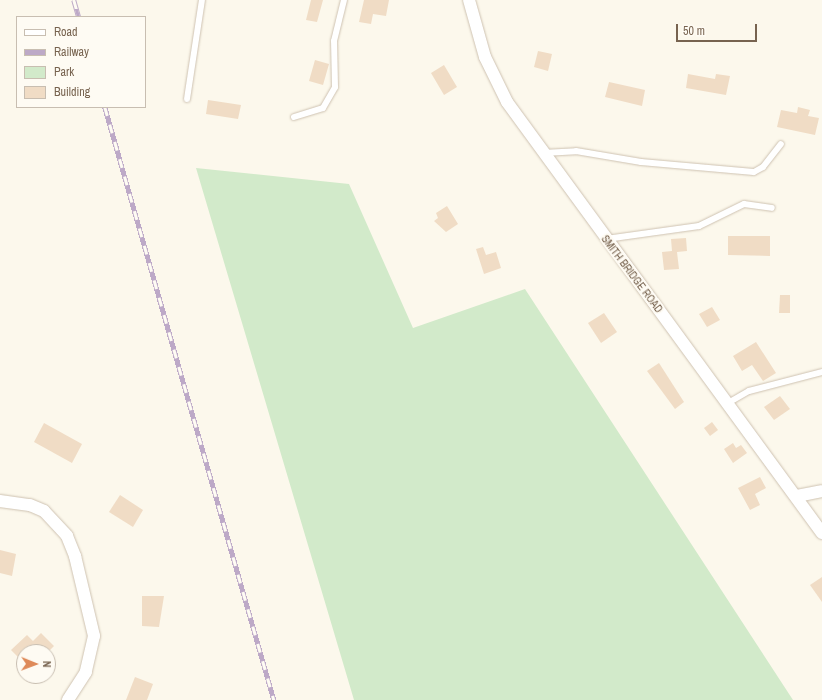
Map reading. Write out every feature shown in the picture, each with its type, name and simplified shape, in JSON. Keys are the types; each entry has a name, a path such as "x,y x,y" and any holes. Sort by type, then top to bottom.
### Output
{"street":[{"name":"SMITH BRIDGE ROAD","path":"469,0 485,57 507,102 541,153 797,496 822,533"},
{"path":"797,496 822,491"},
{"path":"0,501 30,505 44,511 67,536 75,556 94,636 86,672 68,700"}],"lane":[{"path":"187,99 202,0"},
{"path":"294,117 323,108 335,87 334,41 344,0"},
{"path":"541,153 576,151 641,162 754,172 763,167 781,144"},
{"path":"606,239 699,226 744,204 772,208"},
{"path":"728,403 749,391 822,372"}],"green space":[{"path":"196,168 349,184 413,328 525,289 793,700 354,700"}],"building":[{"path":"311,0 323,0 317,22 306,20"},
{"path":"364,0 389,0 386,16 373,14 371,24 359,22"},
{"path":"538,51 552,54 548,71 534,67"},
{"path":"315,60 329,64 323,85 309,81"},
{"path":"444,65 457,87 444,95 431,73"},
{"path":"688,74 715,79 716,74 730,76 726,95 686,88"},
{"path":"609,82 645,90 642,106 605,97"},
{"path":"208,100 241,105 238,119 206,114"},
{"path":"798,107 810,110 808,116 819,118 815,135 777,127 781,110 797,113"},
{"path":"447,206 458,224 446,232 434,221 438,218 436,213"},
{"path":"728,236 770,236 770,256 728,255"},
{"path":"686,238 687,251 677,252 679,269 664,270 662,252 672,251 671,239"},
{"path":"483,247 486,255 496,252 501,268 484,274 476,249"},
{"path":"780,295 790,295 790,313 779,313"},
{"path":"712,307 720,320 707,327 699,314"},
{"path":"604,313 617,332 601,343 588,323"},
{"path":"756,342 776,373 763,381 752,365 742,371 733,356"},
{"path":"659,363 684,402 675,409 647,371"},
{"path":"780,396 790,409 774,420 764,407"},
{"path":"712,422 718,430 710,436 704,428"},
{"path":"44,423 82,444 72,463 34,442"},
{"path":"733,443 736,448 741,445 747,453 733,463 724,449"},
{"path":"760,477 766,488 755,494 760,505 750,510 738,488"},
{"path":"120,495 143,510 133,527 109,512"},
{"path":"0,550 16,554 12,576 0,573"},
{"path":"822,577 822,602 810,585"},
{"path":"142,596 164,596 159,627 142,626"},
{"path":"41,633 52,644 17,644 27,635 33,641"},
{"path":"16,645 16,655 11,650"},
{"path":"135,677 153,684 147,700 126,700"}],"railway":[{"path":"74,0 79,16"},
{"path":"105,108 274,700"}]}
